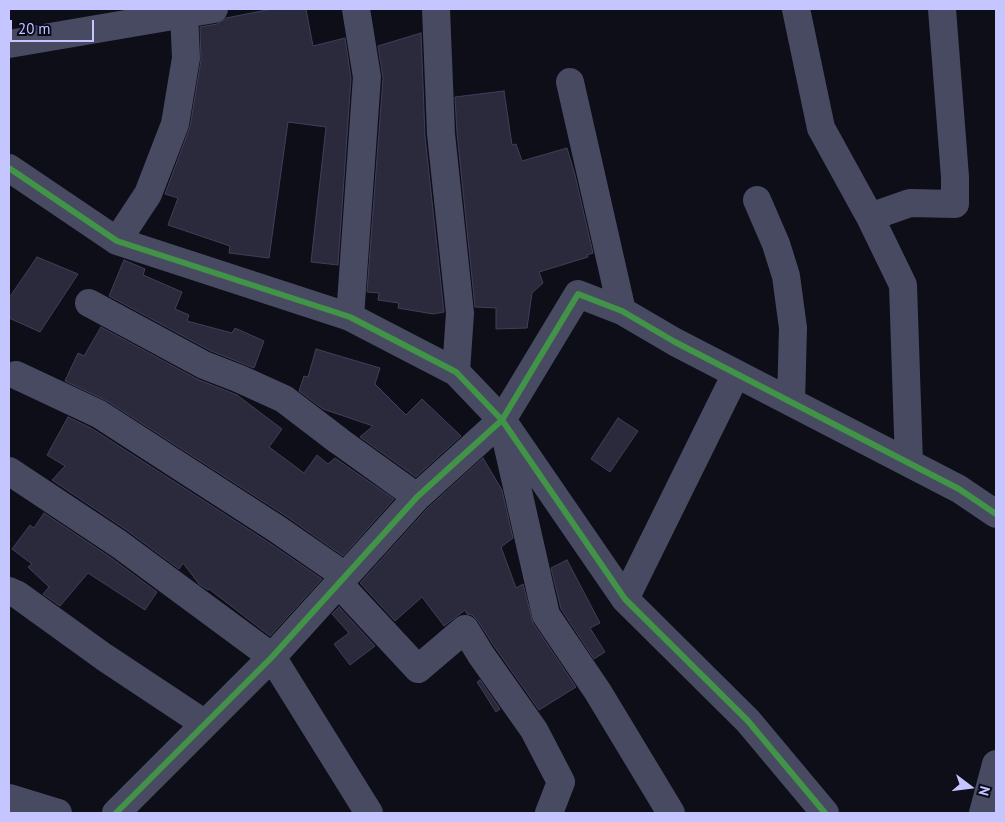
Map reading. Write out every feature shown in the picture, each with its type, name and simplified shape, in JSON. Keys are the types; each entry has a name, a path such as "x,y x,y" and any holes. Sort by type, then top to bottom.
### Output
{"street":[{"path":"9,44 214,9"},
{"path":"350,317 367,77 356,9"},
{"path":"436,9 441,134 460,313 456,372"},
{"path":"796,9 821,128 870,217 904,286 909,463"},
{"path":"870,217 910,203 955,204 955,177 942,9"},
{"path":"117,241 148,194 175,124 186,58 184,13"},
{"path":"570,82 622,311"},
{"path":"9,168 117,241 350,317 456,372 502,420 625,599 748,721 825,813"},
{"path":"757,200 776,244 786,276 793,328 791,402"},
{"path":"116,813 272,658 417,497 502,420 578,294 622,311 675,342 959,489 996,514"},
{"path":"89,303 204,365 284,399 417,497"},
{"path":"625,599 736,374"},
{"path":"16,375 99,414 277,529 342,580 418,668 465,629 480,654 534,730 561,782 549,813"},
{"path":"502,420 546,615 598,692 671,813"},
{"path":"9,471 119,544 272,658 369,813"},
{"path":"9,591 18,595 205,724"},
{"path":"983,813 996,764"},
{"path":"9,798 58,813"}],"building":[{"path":"272,9 306,9 313,46 345,38 351,78 338,265 311,262 326,127 288,122 269,258 229,253 230,246 168,225 178,198 165,194 190,127 201,60 200,27 217,24 226,18"},
{"path":"421,33 425,136 444,312 433,314 398,308 399,303 378,300 379,293 367,292 383,78 378,46"},
{"path":"504,91 512,145 516,144 522,161 567,148 593,253 587,255 588,257 539,272 543,283 532,293 527,328 496,329 496,308 475,307 455,97"},
{"path":"37,257 78,274 40,332 9,318 9,298"},
{"path":"124,260 145,269 143,275 182,292 175,309 189,315 187,321 232,333 235,328 264,341 254,368 211,351 109,296"},
{"path":"101,327 197,379 237,395 282,429 269,447 304,473 317,455 328,464 335,458 394,499 343,556 286,516 107,401 65,381 78,353 84,356"},
{"path":"316,349 380,368 375,384 406,415 422,399 461,436 416,477 360,437 373,426 323,409 299,391 304,376 308,377"},
{"path":"68,417 91,428 322,579 270,636 209,589 199,584 183,563 179,569 128,531 52,480 65,466 47,455"},
{"path":"618,418 638,431 610,472 591,459"},
{"path":"483,458 502,490 513,538 501,547 516,588 523,584 533,623 576,687 539,710 478,621 472,615 467,614 465,610 444,626 422,597 395,621 360,583 428,508"},
{"path":"44,513 110,557 157,592 145,610 88,573 60,606 43,594 49,587 28,567 32,564 12,549 30,525 34,528"},
{"path":"567,560 600,623 590,628 605,652 594,659 561,609 551,568"},
{"path":"339,607 375,646 350,665 334,644 349,633 332,614"},
{"path":"480,680 500,709 496,712 477,682"}],"cycle path":[{"path":"9,168 117,241 350,317 456,372 502,420 625,599 748,721 825,813"},
{"path":"116,813 272,657 417,497 502,420 578,294 622,311 675,342 959,489 996,514"}]}
